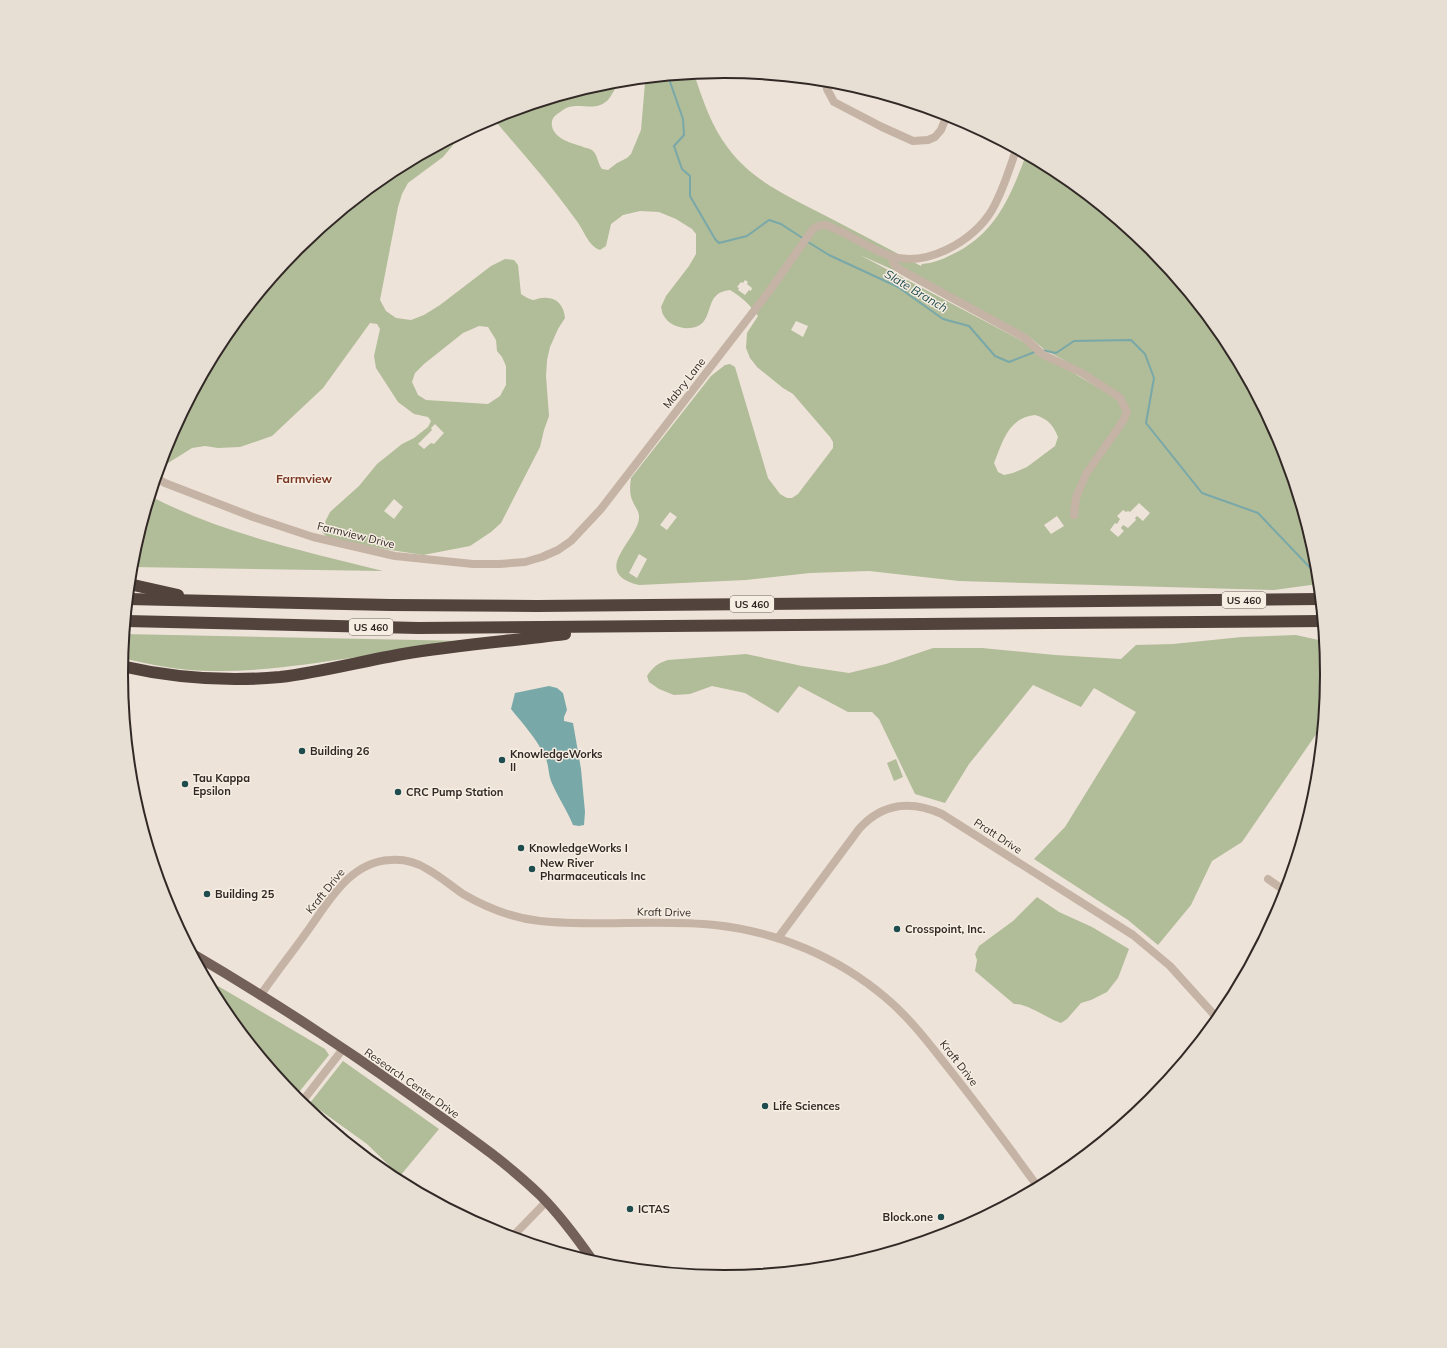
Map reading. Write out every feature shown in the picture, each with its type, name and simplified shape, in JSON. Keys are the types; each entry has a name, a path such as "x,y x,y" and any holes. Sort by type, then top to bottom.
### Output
{"highway":[{"path":"135,585 196,600"},
{"name":"US 460","path":"133,599 434,606 537,606 1314,599"},
{"name":"US 460","path":"130,621 418,628 1317,621"},
{"path":"128,667 165,675 201,679 263,678 308,672 403,654 615,627"}],"main road":[{"name":"Research Center Drive","path":"200,958 343,1048 489,1152 520,1177 546,1202 566,1225 588,1255"}],"street":[{"path":"827,87 834,102 913,141 928,140 935,136 941,130 945,120"},
{"path":"1015,154 1001,192 991,211 980,225 963,240 949,249 933,255 918,258 891,256 894,264 899,269 1025,338 1042,354 1082,373 1120,398 1127,412 1123,421 1086,474 1076,498 1074,515"},
{"name":"Mabry Lane","path":"558,550 571,541 601,509 765,296 813,229 821,225 826,225 891,256"},
{"name":"Farmview Drive","path":"160,480 264,521 313,536 395,556 473,564 499,564 525,562 558,550"},
{"name":"Pratt Drive","path":"778,938 859,829 868,820 883,811 895,807 914,805 926,807 942,814 1133,935 1170,966 1213,1013"},
{"name":"Kraft Drive","path":"260,996 342,884 359,870 380,861 405,860 420,865 479,902 500,911 540,921 699,923 734,928 778,938 808,950 845,968 868,984 901,1011 930,1043 1035,1182"},
{"path":"1268,879 1280,887"},
{"path":"305,1098 343,1048"},
{"path":"516,1233 546,1202"}],"green space":[{"path":"696,79 708,112 722,140 748,170 785,195 921,266 922,264 944,258 966,247 990,226 1007,200 1024,159 1055,178 1116,226 1172,281 1219,343 1240,376 1258,410 1288,482 1308,558 1312,585 1274,590 959,581 869,571 810,573 746,580 639,585 624,579 617,572 617,563 620,554 633,534 639,516 631,496 631,478 711,376 725,365 730,364 735,367 768,478 780,494 787,498 792,498 798,494 833,448 833,442 830,437 793,394 783,388 757,367 750,358 746,348 747,333 758,316 738,295 730,290 723,291 718,294 714,298 704,321 695,327 683,328 677,326 672,324 663,315 661,307 666,296 689,266 696,254 696,234 692,229 676,219 659,212 640,211 623,215 611,224 606,246 600,250 596,248 592,245 579,224 538,171 496,123 569,98 616,88 608,100 603,104 598,106 574,106 567,108 562,110 552,119 553,130 559,137 568,142 592,150 602,169 608,170 631,154 641,130 645,83","holes":["860,255 927,285 1027,335 1045,350 1062,359 1115,393 1114,397 1033,349 1026,343","745,280 752,288 751,291 749,290 745,295 738,290 739,288 737,287 741,282 743,283","796,321 808,326 803,337 791,330","1035,415 1050,423 1058,437 1055,446 1027,467 1004,475 998,472 994,463 1008,432 1018,421","1139,503 1150,513 1143,521 1137,516 1135,518 1136,520 1128,528 1123,525 1121,528 1124,531 1118,537 1110,530 1115,523 1117,524 1120,519 1117,516 1123,510 1130,512","670,512 677,517 667,530 660,525","1057,516 1064,526 1051,534 1044,525","639,554 647,559 637,578 629,573"]},
{"path":"456,141 443,157 408,183 402,194 398,207 380,300 386,311 396,318 411,320 424,315 440,305 491,266 505,259 514,260 518,265 521,294 533,300 551,298 561,305 565,318 550,347 547,360 546,376 549,416 540,447 501,523 491,532 470,546 423,555 378,548 327,537 322,532 323,526 330,512 359,486 377,464 402,444 414,438 428,427 431,421 428,417 414,414 398,402 376,368 374,356 380,329 377,324 370,323 323,388 272,436 240,447 218,448 205,446 192,448 166,464 189,410 207,376 228,343 249,314 252,312 252,310 275,281 331,226 392,178","holes":["479,326 488,327 496,340 497,351 502,357 506,366 506,385 500,396 488,404 426,400 418,395 412,382 415,373 424,364 463,333","435,424 444,433 434,444 431,443 424,449 418,444 432,430 431,428","394,499 403,507 394,519 384,511"]},
{"path":"154,498 206,521 235,531 383,571 138,567"},
{"path":"129,634 468,641 284,667 248,670 190,670 128,659"},
{"path":"1296,635 1318,640 1320,674 1316,735 1242,842 1212,861 1191,905 1158,945 1128,920 1034,859 1065,827 1136,712 1094,688 1081,707 1033,685 969,764 945,803 915,794 879,719 872,712 848,712 799,686 778,713 745,693 712,686 690,694 674,695 659,689 649,682 647,676 651,670 661,662 668,660 746,654 802,666 849,673 886,664 933,648 982,648 1055,655 1121,659 1136,645 1173,644 1242,637"},
{"path":"896,759 903,777 894,781 887,763"},
{"path":"1037,897 1059,912 1092,927 1129,949 1118,978 1107,992 1081,1003 1067,1019 1061,1023 1026,1006 1014,1004 975,971 977,960 975,954 979,946 1013,921"},
{"path":"218,986 325,1049 329,1055 299,1092 275,1067 251,1037 217,987"},
{"path":"343,1061 439,1129 401,1175 367,1144 310,1103"}],"water":[{"path":"549,686 557,688 563,693 567,710 564,721 573,723 581,769 585,812 584,825 573,825 551,781 542,750 530,732 511,709 515,693"}],"waterway":[{"name":"Slate Branch","path":"670,81 683,119 684,135 674,146 682,169 690,176 690,196 715,239 719,243 747,236 769,220 781,224 804,239"},
{"name":"Slate Branch","path":"808,242 829,255 898,287 943,319 969,326 995,356 1009,362 1037,351"},
{"name":"Slate Branch","path":"1041,350 1056,353 1074,341 1131,340 1145,354 1154,378 1146,423 1202,493 1258,513 1309,567"}],"place":[{"name":"Building 26","path":"302,751"},
{"name":"KnowledgeWorks II","path":"502,760"},
{"name":"Tau Kappa Epsilon","path":"185,784"},
{"name":"CRC Pump Station","path":"398,792"},
{"name":"KnowledgeWorks I","path":"521,848"},
{"name":"New River Pharmaceuticals Inc","path":"532,869"},
{"name":"Building 25","path":"207,894"},
{"name":"Crosspoint, Inc.","path":"897,929"},
{"name":"Life Sciences","path":"765,1106"},
{"name":"ICTAS","path":"630,1209"},
{"name":"Block.one","path":"941,1217"}],"district":[{"name":"Farmview","path":"304,479"}]}
